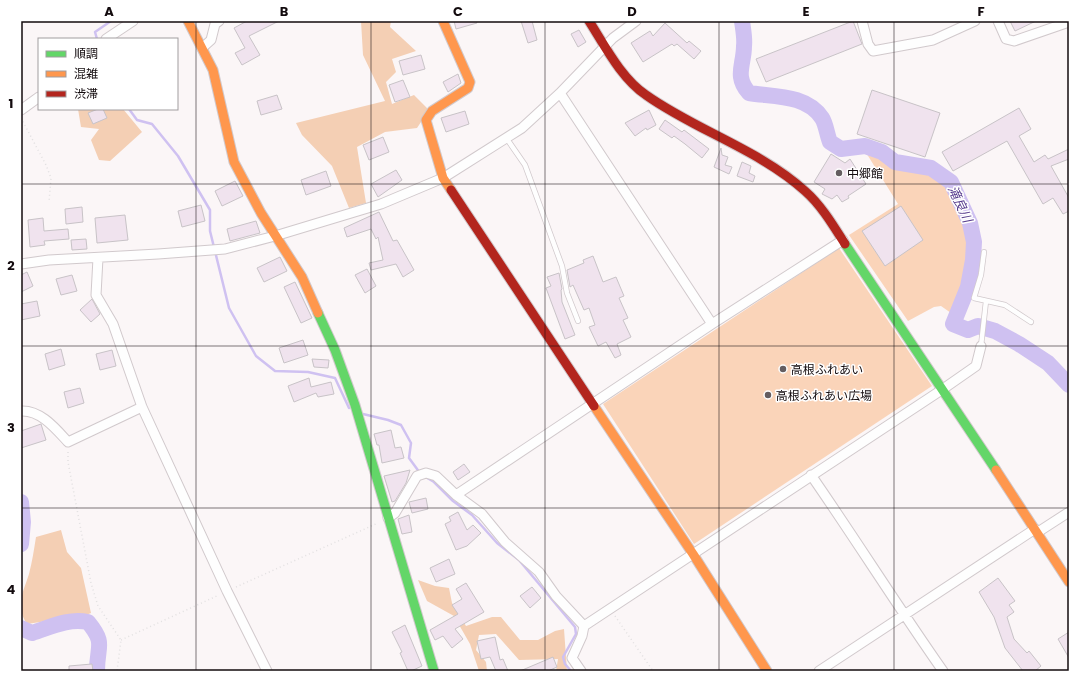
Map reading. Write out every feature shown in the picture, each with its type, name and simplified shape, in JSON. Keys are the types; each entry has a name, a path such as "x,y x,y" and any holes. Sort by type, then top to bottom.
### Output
{"street":[{"path":"108,38 133,21"},
{"path":"188,21 213,70 234,162 243,182 275,236 302,277 335,350 355,405 434,671"},
{"path":"202,48 211,40 215,24 219,21"},
{"path":"443,21 470,82 468,88 432,111 426,120 443,178 592,405 693,554 767,671"},
{"path":"589,21 605,48 623,73 645,95 777,170 804,190 843,240 1069,582"},
{"path":"21,264 49,260 205,251 225,248 275,236 380,204 443,178 507,139 522,128 560,93 613,38 636,21"},
{"path":"862,21 868,44 873,51 933,40 975,21"},
{"path":"998,21 1006,39 1014,41 1069,22"},
{"path":"560,93 712,324"},
{"path":"21,110 38,98"},
{"path":"456,495 712,324 843,240"},
{"path":"98,258 96,295 113,324 142,407 227,591 267,671"},
{"path":"581,671 572,658 582,636 584,626 611,610 812,475 943,390 976,366 981,346"},
{"path":"21,411 27,411 50,422 68,442 142,407"},
{"path":"388,518 395,513 417,476 426,473 436,476 456,495 482,514 505,542 539,572 556,596 584,626"},
{"path":"812,475 904,615 943,671"},
{"path":"819,671 1036,531 1069,512"}],"lane":[{"path":"507,139 525,165 562,266 567,293 578,321"},
{"path":"984,252 981,276 974,298 1005,305 1031,322"},
{"path":"981,346 986,301"}],"path":[{"path":"21,118 46,165 51,178 49,202"},
{"path":"68,442 68,462 91,583 98,606 121,640 117,671"},
{"path":"121,640 388,518"},
{"path":"611,610 653,671"}],"shaded area":[{"path":"361,21 391,21 390,27 416,51 392,59 396,72 386,82 392,104 414,95 429,110 417,128 385,132 357,147 366,203 349,208 332,166 302,135 296,123 385,101 363,55"},
{"path":"78,110 124,110 142,132 110,161 99,160 91,140 99,129 81,127"},
{"path":"865,151 897,167 921,172 939,178 946,186 965,225 970,245 971,261 965,287 951,313 941,306 934,307 908,321 849,235 898,204"},
{"name":"高根ふれあい広場","path":"839,248 932,386 694,544 603,404"},
{"path":"61,530 67,552 81,568 91,613 27,624 21,611 21,599 29,574 36,537"},
{"path":"418,580 435,586 449,588 452,603 466,626 492,617 501,617 520,640 538,640 555,631 564,629 567,671 556,671 558,659 519,660 496,634 479,635 476,650 486,662 487,671 479,671 470,644 454,616 427,601"}],"building":[{"path":"247,21 279,21 249,36 260,55 242,65 235,53 245,48 234,28"},
{"path":"454,21 476,21 477,23 456,29"},
{"path":"521,21 532,21 537,40 528,43"},
{"path":"853,21 862,44 766,82 756,59"},
{"path":"1010,21 1036,21 1015,31"},
{"path":"665,23 687,43 689,41 701,51 694,59 677,44 674,46 672,44 643,62 631,43 650,31 653,36"},
{"path":"579,30 586,42 578,47 571,34"},
{"path":"421,55 425,69 403,75 399,61"},
{"path":"458,74 461,83 448,92 443,82"},
{"path":"403,80 410,97 395,102 389,85"},
{"path":"872,90 940,113 925,157 857,134"},
{"path":"277,95 282,109 261,115 257,101"},
{"path":"1019,108 1031,129 1019,136 1034,162 1045,155 1048,159 1069,149 1069,159 1051,166 1069,198 1069,211 1063,214 1053,198 1043,204 1007,141 953,171 942,152"},
{"path":"96,110 103,110 107,118 93,124 88,113"},
{"path":"649,110 656,125 647,130 646,128 635,136 625,123"},
{"path":"465,111 469,124 446,132 441,118"},
{"path":"665,120 682,132 684,130 709,149 702,158 674,136 672,138 659,129"},
{"path":"383,137 389,152 369,160 363,145"},
{"path":"721,148 722,155 728,157 725,165 732,167 729,174 714,167"},
{"name":"中郷館","path":"831,154 845,163 850,159 866,184 842,202 837,195 832,199 822,194 825,189 814,182"},
{"path":"742,162 751,166 749,173 755,176 753,182 737,176"},
{"path":"396,170 402,180 378,197 371,184"},
{"path":"326,171 331,186 306,195 301,180"},
{"path":"235,181 243,196 222,206 215,191"},
{"path":"201,205 205,221 182,227 178,211"},
{"path":"901,206 923,240 885,266 862,231"},
{"path":"82,207 83,222 66,224 65,209"},
{"path":"379,212 393,241 397,240 414,270 403,277 396,264 371,270 369,263 383,260 378,237 376,239 371,229 347,237 344,228"},
{"path":"125,215 128,240 97,243 95,218"},
{"path":"43,218 44,231 68,229 69,239 44,241 45,245 30,247 28,220"},
{"path":"256,221 260,233 230,241 227,229"},
{"path":"86,239 87,249 72,250 71,240"},
{"path":"593,256 603,282 616,277 624,296 619,298 628,318 623,320 631,337 617,344 621,355 615,358 606,342 598,346 589,327 595,325 589,308 584,310 573,285 570,287 567,270 584,263 583,260"},
{"path":"280,257 287,271 264,282 257,268"},
{"path":"367,269 376,286 365,293 355,275"},
{"path":"27,272 33,286 21,292 21,275"},
{"path":"559,273 562,289 562,302 575,335 565,339 546,288 551,286 547,277"},
{"path":"72,275 77,291 61,295 56,279"},
{"path":"295,282 312,318 301,323 284,287"},
{"path":"92,299 100,314 91,322 80,310"},
{"path":"37,301 40,316 21,320 21,304"},
{"path":"303,340 308,355 284,363 279,348"},
{"path":"61,349 65,365 49,370 45,354"},
{"path":"112,350 116,366 100,370 96,354"},
{"path":"312,359 329,360 328,368 314,367"},
{"path":"309,378 311,387 331,382 334,394 318,397 316,393 294,402 288,386"},
{"path":"80,388 84,403 68,408 64,392"},
{"path":"41,424 46,440 21,448 21,431"},
{"path":"391,430 395,448 401,447 404,458 382,463 379,445 377,445 374,434"},
{"path":"464,464 470,472 458,480 453,472"},
{"path":"410,470 406,483 395,501 392,502 384,476"},
{"path":"426,498 428,509 412,513 409,502"},
{"path":"458,512 467,530 473,525 481,533 467,546 456,550 445,524 451,521 449,517"},
{"path":"409,515 412,532 402,534 398,519"},
{"path":"449,559 455,574 436,582 430,568"},
{"path":"998,578 1015,601 1009,605 1014,612 1007,617 1014,639 1027,653 1029,651 1041,666 1035,671 1023,671 1005,648 994,617 979,592"},
{"path":"466,583 484,612 455,629 463,639 452,648 443,636 435,640 430,630 458,614 452,605 462,599 456,589"},
{"path":"532,587 541,598 530,608 520,596"},
{"path":"405,625 422,666 411,671 408,671 400,653 402,652 392,632"},
{"path":"1069,632 1069,658 1058,639"},
{"path":"495,637 500,660 503,659 508,671 496,671 490,657 481,659 477,641"},
{"path":"553,657 557,667 548,671 520,671"},
{"path":"92,664 93,671 69,671 69,666"}],"waterway":[{"path":"97,38 95,32 111,21"},
{"name":"滝良川","path":"742,21 744,53 741,76 744,87 749,93 788,98 807,105 815,110 822,118 825,123 830,142 841,149 865,146 882,152 895,162 931,168 951,182 970,223 974,242 973,260 968,287 953,324 968,330 978,326 995,331 1019,344 1048,363 1069,385"},
{"path":"130,110 137,120 152,124 178,156 210,210 210,231 229,308 256,356 275,371 308,372 335,378 349,408"},
{"path":"363,414 401,425 411,443 409,458 420,473"},
{"path":"424,476 434,482 453,501 472,515 497,543 519,560 575,627 576,634 563,657 565,664 571,671"},
{"path":"21,502 23,522 21,544"},
{"path":"21,628 32,633 67,622 88,622 94,629 99,640 97,671"}],"traffic: fast":[{"path":"845,244 996,470"},
{"path":"318,313 335,350 355,405 434,671"}],"traffic: slow":[{"path":"188,21 213,70 234,162 261,213 302,277 318,313"},
{"path":"443,21 470,82 468,88 432,111 426,120 443,178 451,190"},
{"path":"594,406 693,554 767,671"},
{"path":"996,470 1069,582"}],"traffic: jam":[{"path":"589,21 621,71 637,88 685,119 748,152 787,177 805,191 816,203 845,244"},
{"path":"451,190 594,406"}],"place":[{"name":"中郷館","path":"839,173"},
{"name":"高根ふれあい","path":"783,369"},
{"name":"高根ふれあい広場","path":"768,395"}]}
